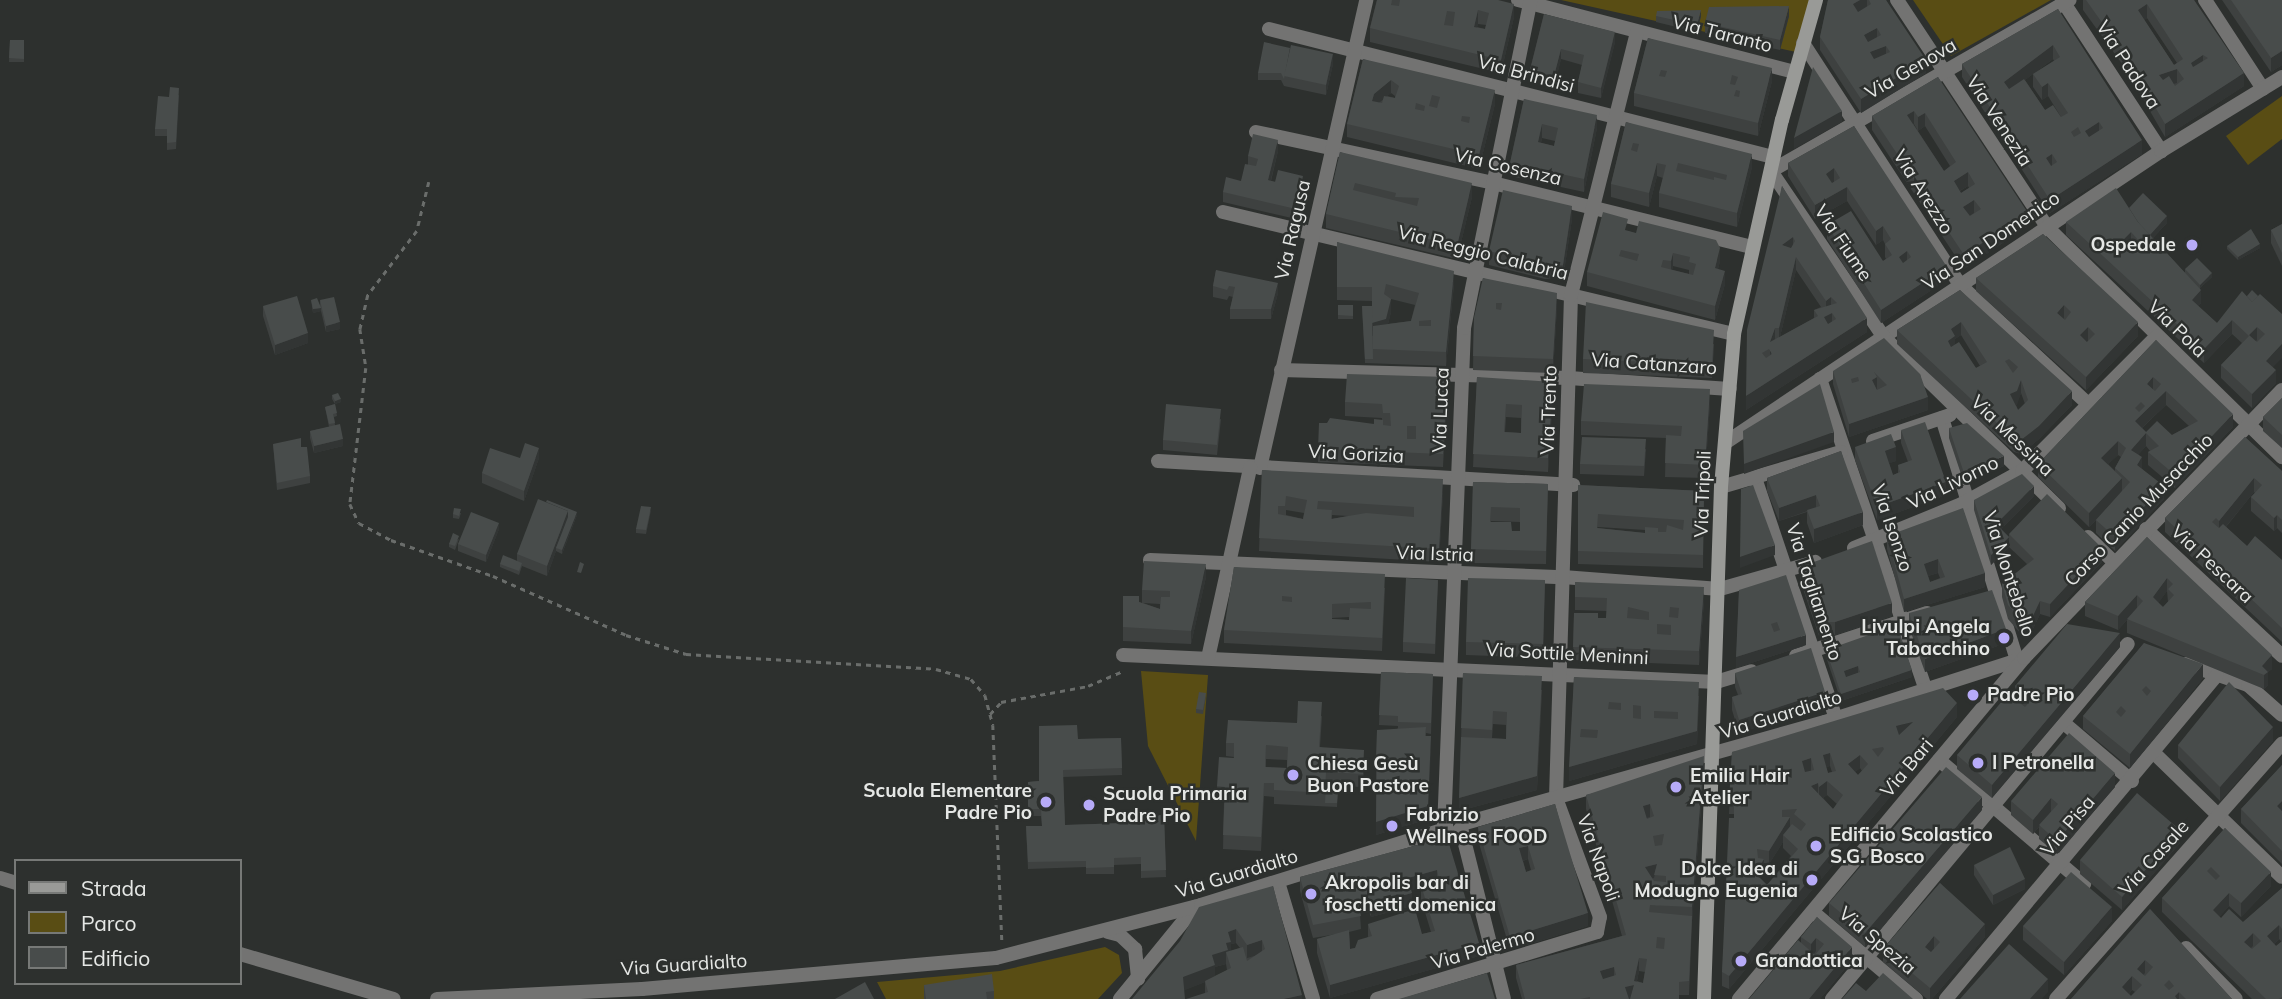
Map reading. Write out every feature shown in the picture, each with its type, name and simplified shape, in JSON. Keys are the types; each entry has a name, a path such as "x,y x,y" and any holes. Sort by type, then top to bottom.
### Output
{"main road":[{"name":"Via Tripoli","path":"1704,999 1720,589 1717,492 1725,443 1734,334 1751,247 1816,0"}],"street":[{"name":"Via Ragusa","path":"1208,658 1228,563 1281,370 1366,0"},
{"name":"Via Venezia","path":"1897,0 2047,227"},
{"path":"2205,0 2263,89"},
{"name":"Via Taranto","path":"1527,1 1795,72"},
{"name":"Via Lucca","path":"1444,829 1464,328 1527,1"},
{"name":"Via Genova","path":"1772,164 1856,122 2065,1"},
{"name":"Via Padova","path":"2065,1 2161,151"},
{"name":"Via Brindisi","path":"1269,29 1512,89 1772,164"},
{"name":"Via Trento","path":"1556,798 1571,295 1637,32"},
{"name":"Via Arezzo","path":"1803,43 1960,285 2088,404"},
{"name":"Via San Domenico","path":"1725,443 2161,151 2282,77"},
{"name":"Via Cosenza","path":"1255,132 1594,206 1751,247"},
{"name":"Via Fiume","path":"1772,164 1883,336"},
{"name":"Via Reggio Calabria","path":"1223,212 1476,269 1734,334"},
{"name":"Via Pola","path":"2047,227 2282,457"},
{"name":"Via Messina","path":"1883,336 2115,562"},
{"name":"Via Livorno","path":"1720,589 1788,572 1877,540 1966,502 2022,471 2157,336"},
{"name":"Via Catanzaro","path":"1281,370 1569,378 1730,389"},
{"name":"Via Isonzo","path":"1820,379 1926,690"},
{"name":"Corso Canio Musacchio","path":"2020,659 2282,390"},
{"path":"1717,492 1959,412"},
{"name":"Via Montebello","path":"1942,418 1988,593 2020,659"},
{"name":"Via Gorizia","path":"1158,461 1592,486"},
{"name":"Via Tagliamento","path":"1755,478 1836,719"},
{"name":"Via Pescara","path":"2146,529 2282,656"},
{"name":"Via Istria","path":"1150,560 1455,575 1563,576 1720,589"},
{"name":"Via Sottile Meninni","path":"1123,656 1450,667 1716,682 1942,608"},
{"path":"2059,621 2082,628"},
{"path":"1832,999 2065,724 2128,644"},
{"path":"2166,657 2248,685 2282,715"},
{"name":"Via Guardialto","path":"437,999 610,995 1005,956 1108,932 1195,907 1460,824 1836,719 2020,659"},
{"name":"Via Bari","path":"1739,999 2020,659"},
{"name":"Via Pisa","path":"1946,999 2132,781 2217,674"},
{"path":"2065,724 2132,781"},
{"name":"Via Casale","path":"2056,999 2121,915 2145,908 2220,814 2282,744"},
{"path":"2154,753 2220,814 2282,877"},
{"path":"1939,760 2098,896"},
{"name":"Via Napoli","path":"1556,798 1600,917 1597,932"},
{"path":"1460,824 1504,999"},
{"path":"1278,882 1313,999"},
{"path":"1120,999 1195,907"},
{"name":"Via Spezia","path":"1813,912 1916,999"},
{"path":"1108,932 1120,934 1135,949 1138,979"},
{"name":"Via Palermo","path":"1377,999 1597,932"},
{"path":"2178,941 2236,999"},
{"path":"242,955 394,999"}],"path":[{"path":"429,182 417,231 368,295 360,329 366,368 350,504 359,523 391,540 493,576 626,635 686,654 936,669 971,679 985,695 990,714 998,927 1005,956"},
{"path":"990,714 1001,702 1088,686 1131,670 1146,656"}],"green space":[{"path":"1561,0 1810,0 1796,52"},
{"path":"1913,0 2051,0 1951,56"},
{"path":"2282,96 2282,139 2248,165 2226,136"},
{"path":"1141,671 1208,675 1196,841 1148,746"},
{"path":"1105,947 1119,955 1122,973 1098,999 886,999 877,982 1000,971"}],"building":[{"path":"1377,0 1392,0 1391,5 1399,6 1400,0 1498,0 1514,4 1501,60 1370,28","holes":["1478,10 1489,13 1485,29 1474,27","1447,11 1455,12 1453,26 1444,25"]},
{"path":"1828,0 1860,0 1853,4 1858,12 1871,4 1869,0 1886,0 1926,60 1861,99 1820,37","holes":["1877,28 1881,35 1868,42 1864,35","1886,46 1890,52 1874,59 1870,52"]},
{"path":"2086,0 2194,0 2244,73 2165,124 2125,55","holes":["2147,4 2183,59 2174,65 2138,10","2203,55 2208,58 2193,67 2191,63","2177,69 2184,79 2175,86 2169,76 2163,80 2159,75"]},
{"path":"2231,0 2282,0 2282,51 2271,58"},
{"path":"1789,6 1780,40 1705,23 1709,7"},
{"path":"2058,9 2142,140 2050,200 1962,64","holes":["2053,45 2060,57 2033,74 2042,87 2048,83 2068,113 2061,117 2053,105 2045,110 2024,79 2009,89 2004,82","2099,122 2103,128 2089,137 2085,131","2078,127 2081,133 2074,137 2071,132","2052,154 2057,162 2051,166 2046,158"]},
{"path":"1701,10 1697,25 1656,16 1657,11"},
{"path":"1544,14 1615,32 1601,88 1578,82 1584,55 1561,49 1554,76 1530,70"},
{"path":"1648,38 1772,68 1758,123 1634,93","holes":["1661,70 1667,71 1665,77 1659,76","1732,75 1738,77 1735,85 1730,84"]},
{"path":"10,40 24,40 24,59 9,58"},
{"path":"1264,42 1290,48 1284,79 1281,73 1258,73"},
{"path":"1291,45 1333,54 1326,85 1284,76"},
{"path":"1363,59 1495,90 1479,155 1347,124","holes":["1391,80 1399,86 1395,98 1384,96 1382,103 1372,101 1374,94","1432,95 1440,97 1437,108 1429,106","1416,103 1425,106 1424,111 1415,109","1462,116 1470,117 1469,123 1461,121"]},
{"path":"1813,67 1842,111 1794,138"},
{"path":"1938,77 2028,213 1964,255 1872,116","holes":["1914,111 1918,117 1925,113 1956,162 1944,171 1907,115","1968,172 1975,184 1961,193 1954,181","1974,200 1981,209 1970,216 1963,207"]},
{"path":"170,87 179,88 176,142 167,143 167,129 155,129 158,96 169,97"},
{"path":"1524,99 1597,115 1584,179 1510,163","holes":["1542,124 1558,128 1554,146 1538,142"]},
{"path":"1626,122 1752,154 1737,213 1659,193 1666,165 1657,163 1649,193 1611,184","holes":["1633,143 1639,144 1637,152 1631,150","1678,163 1727,175 1726,180 1714,177 1714,180 1676,171"]},
{"path":"1854,126 1947,267 1881,310 1827,225 1851,211 1883,261 1892,255 1885,244 1891,239 1883,226 1876,231 1847,187 1815,205 1788,163","holes":["1834,168 1840,178 1832,183 1826,174","1907,251 1911,257 1903,263 1899,257"]},
{"path":"1253,134 1278,140 1268,180 1275,182 1278,170 1303,176 1296,209 1223,192 1226,177 1241,181 1245,164 1256,166 1258,159 1248,156"},
{"path":"1340,152 1472,183 1457,246 1326,214","holes":["1355,183 1396,193 1395,197 1419,198 1417,206 1353,190"]},
{"path":"1782,186 1867,318 1746,396 1747,330","holes":["1793,237 1795,241 1791,248 1782,245","1796,257 1826,301 1831,297 1837,303 1814,310 1818,316 1770,342 1775,328 1779,328","1832,313 1836,319 1828,324 1824,317","1769,349 1772,354 1766,358 1762,353"]},
{"path":"2116,188 2138,222 2201,290 2192,300 2217,323 2242,291 2252,302 2260,294 2282,314 2282,344 2266,361 2276,370 2252,394 2221,365 2249,336 2232,320 2204,349 2066,222","holes":["2131,232 2139,241 2131,249 2123,240","2257,327 2265,334 2257,342 2249,335"]},
{"path":"1503,190 1572,206 1563,265 1545,265 1489,251"},
{"path":"2143,193 2167,216 2150,235 2129,208"},
{"path":"1603,212 1628,219 1625,230 1636,233 1639,221 1716,240 1720,248 1715,268 1725,271 1715,306 1587,272","holes":["1621,250 1639,254 1637,261 1619,256","1673,253 1690,257 1689,262 1696,264 1693,275 1661,267 1663,260 1671,261"]},
{"path":"2282,224 2282,253 2271,230"},
{"path":"2251,229 2260,244 2238,257 2227,246"},
{"path":"2043,234 2138,322 2086,377 1976,278","holes":["2064,305 2071,312 2065,320 2057,313","2088,327 2095,334 2087,342 2080,335"]},
{"path":"1337,242 1454,271 1446,352 1373,349 1373,326 1411,321 1419,293 1386,284 1384,294 1391,299 1386,319 1372,323 1372,287 1337,287","holes":["1431,320 1431,326 1419,326 1419,321"]},
{"path":"2197,258 2212,273 2200,285 2185,269"},
{"path":"1216,270 1278,283 1271,309 1230,309 1235,287 1229,286 1227,290 1213,286"},
{"path":"1483,278 1557,293 1553,359 1473,356 1474,318","holes":["1496,303 1502,303 1501,310 1496,309"]},
{"path":"1960,290 2072,391 2039,426 2021,440 2014,439 1897,330","holes":["1961,322 1987,362 1976,368 1959,342 1951,347 1948,341 1955,336 1951,329","2009,359 2018,367 2013,373 2005,361","2021,380 2028,400 2018,410 2010,394 2017,391"]},
{"path":"2252,290 2258,296 2252,302 2247,296"},
{"path":"297,296 308,333 275,345 263,306"},
{"path":"334,297 340,322 326,326 320,300"},
{"path":"317,298 321,308 313,309 311,300"},
{"path":"1586,302 1714,330 1712,365 1583,359"},
{"path":"1338,305 1353,305 1353,316 1338,315"},
{"path":"1362,306 1372,306 1373,359 1365,359"},
{"path":"1884,338 1920,374 1928,397 1849,424 1833,371","holes":["1874,372 1887,385 1877,390 1872,380 1877,377"]},
{"path":"2156,340 2233,414 2175,475 2148,452 2159,446 2146,433 2131,450 2142,457 2137,465 2164,486 2115,537 2096,520 2130,482 2115,468 2126,448 2118,441 2101,458 2122,478 2089,513 2038,464","holes":["2153,377 2161,384 2155,391 2147,384","2166,391 2198,421 2172,435 2157,421 2146,432 2135,421","2141,402 2145,406 2139,412 2135,408"]},
{"path":"1347,374 1447,377 1443,454 1318,449 1319,423 1327,423 1330,418 1374,424 1374,419 1383,420 1383,425 1391,426 1390,413 1383,413 1382,404 1345,402","holes":["1407,426 1416,426 1416,439 1407,439"]},
{"path":"1477,377 1553,382 1548,458 1473,454","holes":["1506,404 1522,405 1521,433 1504,432"]},
{"path":"1584,384 1710,389 1705,465 1665,463 1666,435 1681,436 1682,426 1581,421"},
{"path":"1820,384 1834,432 1744,464 1743,431"},
{"path":"338,393 341,399 335,401 332,395"},
{"path":"2282,398 2282,435 2263,417"},
{"path":"335,404 335,423 329,424 325,407"},
{"path":"1166,404 1221,409 1217,445 1163,440"},
{"path":"1925,422 1946,482 1877,507 1855,447 1891,434 1896,447 1885,451 1893,475 1900,472 1898,465 1912,460 1901,430"},
{"path":"1967,423 2004,456 1964,473 1949,428"},
{"path":"340,424 343,439 314,446 310,431"},
{"path":"1582,437 1646,439 1644,466 1580,464"},
{"path":"2245,437 2282,471 2282,520 2277,515 2274,518 2251,497 2262,485 2254,478 2219,521 2216,518 2212,522 2219,528 2223,524 2247,546 2255,536 2282,560 2282,628 2165,518"},
{"path":"301,438 301,447 307,447 310,476 277,483 273,444"},
{"path":"525,443 539,448 524,491 482,473 490,448 520,458"},
{"path":"1841,451 1863,512 1814,529 1807,510 1820,506 1816,495 1779,508 1767,478"},
{"path":"1262,470 1443,479 1439,549 1259,538","holes":["1286,496 1307,500 1303,519 1278,514 1278,506 1285,506","1318,501 1414,507 1414,517 1366,513 1331,519 1332,510 1317,509"]},
{"path":"2022,474 2034,486 1996,524 2009,537 1991,555 1974,500"},
{"path":"1473,482 1548,484 1546,551 1471,549","holes":["1491,507 1520,508 1520,531 1512,531 1511,522 1490,522"]},
{"path":"1578,485 1704,491 1703,555 1578,551","holes":["1598,514 1684,520 1683,530 1667,525 1666,532 1645,527 1645,533 1597,528"]},
{"path":"1753,485 1775,545 1740,557 1741,489"},
{"path":"2047,494 2102,548 2050,604 2040,601 2033,616 2020,619 2008,605 2002,584 2034,559 2009,534"},
{"path":"538,499 568,511 547,566 517,554"},
{"path":"547,500 577,512 562,550 556,548 568,511 546,502"},
{"path":"641,506 651,507 646,530 636,529"},
{"path":"454,508 461,509 459,516 453,514"},
{"path":"1963,508 1985,573 1904,599 1887,536","holes":["1938,559 1945,577 1930,582 1924,564"]},
{"path":"471,512 499,523 486,555 458,544"},
{"path":"453,533 459,536 455,546 449,544"},
{"path":"2147,537 2272,655 2262,666 2268,672 2264,675 2127,619 2143,601 2137,595 2118,616 2085,602","holes":["2167,578 2173,584 2168,589 2174,595 2163,607 2153,597"]},
{"path":"1872,541 1892,603 1835,622 1819,622 1800,567"},
{"path":"503,555 522,563 519,571 500,564"},
{"path":"1144,561 1206,564 1191,631 1123,627 1123,596 1139,596 1139,602 1160,609 1161,597 1170,597 1170,591 1142,590"},
{"path":"580,562 584,564 581,573 577,572"},
{"path":"1234,567 1385,574 1382,638 1224,630","holes":["1282,596 1292,597 1292,602 1282,601","1371,602 1371,609 1350,608 1349,620 1332,619 1332,604"]},
{"path":"1786,575 1806,635 1736,657 1739,590","holes":["1777,622 1780,630 1774,632 1771,624"]},
{"path":"1406,578 1438,580 1435,644 1403,642"},
{"path":"1468,578 1545,580 1543,644 1466,642"},
{"path":"1575,582 1704,587 1699,651 1573,647 1574,613 1598,613 1598,618 1606,618 1607,598 1575,597","holes":["1628,607 1649,612 1649,620 1627,618","1670,607 1679,608 1678,618 1669,617","1657,624 1671,625 1671,635 1657,634"]},
{"path":"1992,590 2006,629 1925,659 1909,613"},
{"path":"2067,624 2120,633 1992,785 1957,755 2008,694 2025,707 2032,699 2015,686"},
{"path":"1897,625 1912,670 1841,694 1826,650","holes":["1858,666 1860,672 1846,677 1844,671"]},
{"path":"2144,643 2203,664 2130,754 2083,716","holes":["2146,686 2151,691 2147,696 2142,690","2121,706 2126,711 2121,717 2116,712"]},
{"path":"1811,648 1825,692 1739,720 1732,697 1742,694 1735,673"},
{"path":"1381,672 1433,674 1431,723 1398,722 1398,716 1379,715"},
{"path":"1463,673 1542,676 1537,776 1459,798 1461,737 1506,739 1507,712 1493,711 1492,730 1461,728"},
{"path":"1574,677 1699,682 1697,731 1569,767","holes":["1609,702 1621,703 1621,710 1608,709","1633,705 1641,706 1641,719 1633,718","1654,711 1678,712 1678,719 1654,718","1581,729 1598,730 1597,738 1580,737"]},
{"path":"2229,682 2273,727 2220,787 2178,745"},
{"name":"Edificio Scolastico S.G. Bosco","path":"1943,688 1957,703 1729,976 1722,972 1729,818 1734,818 1734,800 1729,800 1732,752","holes":["1913,722 1899,735 1896,726","1883,747 1884,749 1878,757 1872,749","1830,753 1836,771 1828,773 1823,755","1860,755 1868,764 1858,775 1848,764","1811,758 1814,770 1805,772 1802,761","1827,781 1843,795 1833,809 1811,786 1818,783 1819,787","1797,809 1794,814 1806,824 1801,831 1792,824 1783,835 1798,849 1767,885 1755,873 1764,859 1758,858 1757,849 1769,851 1790,817 1782,817 1782,810"]},
{"path":"1199,692 1206,693 1203,710 1196,709"},
{"name":"Chiesa Gesù Buon Pastore","path":"1298,701 1322,702 1319,747 1364,750 1363,774 1326,772 1325,793 1274,790 1274,783 1264,783 1261,837 1223,835 1225,787 1217,786 1219,757 1234,758 1234,743 1226,743 1228,720 1297,723","holes":["1266,745 1288,747 1287,768 1265,767"]},
{"name":"Scuola Elementare Padre Pio","path":"1077,725 1078,739 1121,738 1122,768 1063,770 1065,825 1124,823 1123,816 1164,815 1166,870 1141,871 1141,857 1114,858 1114,867 1086,868 1086,861 1028,862 1026,826 1042,826 1041,809 1028,809 1028,782 1039,781 1039,726"},
{"path":"1426,727 1425,736 1431,736 1428,806 1376,822 1377,764 1397,764 1396,757 1376,757 1377,730"},
{"path":"2069,733 2115,773 2057,841 2039,825 2058,804 2051,798 2033,820 2011,801"},
{"path":"1704,756 1692,907 1650,905 1649,912 1692,916 1689,981 1679,982 1679,999 1630,999 1634,985 1625,987 1629,999 1525,999 1516,965 1626,935 1586,795","holes":["1650,804 1654,816 1647,819 1643,806","1664,834 1662,845 1655,846 1653,836","1657,864 1654,875 1666,876 1666,882 1654,881 1645,867","1657,937 1665,938 1664,949 1656,948","1639,958 1647,959 1643,983 1634,981","1614,967 1616,975 1603,979 1600,971"]},
{"path":"2282,765 2282,801 2277,806 2282,811 2282,851 2241,809"},
{"path":"1946,767 1982,797 1865,933 1829,903"},
{"path":"1326,788 1338,789 1337,803 1325,803"},
{"path":"2137,793 2180,830 2122,897 2080,860"},
{"path":"1555,804 1588,913 1510,937 1478,827","holes":["1528,846 1535,869 1526,872 1519,848"]},
{"path":"2225,828 2271,872 2241,903 2229,893 2213,910 2221,918 2229,909 2243,922 2282,888 2282,929 2279,925 2267,936 2276,946 2282,941 2282,997 2266,999 2162,898","holes":["2211,867 2220,876 2216,880 2207,871","2253,933 2261,941 2252,949 2244,942"]},
{"path":"1447,837 1479,943 1330,985 1317,939 1349,930 1350,949 1355,948 1358,940 1372,936 1368,924 1415,909 1422,934 1435,931 1421,885 1439,879 1437,870 1408,878 1412,893 1371,904 1369,898 1358,901 1361,916 1313,925 1300,877"},
{"path":"2010,847 2025,879 1993,895 1974,865"},
{"path":"2071,872 2112,907 2064,962 2023,926"},
{"path":"1940,883 1985,924 1930,988 1883,949","holes":["1934,936 1940,942 1931,952 1925,947"]},
{"path":"1273,886 1302,995 1284,999 1186,999 1208,992 1205,981 1231,968 1226,952 1243,947 1247,961 1265,949 1262,940 1247,945 1236,929 1228,932 1231,942 1226,943 1228,950 1212,955 1215,965 1183,977 1185,999 1132,999 1180,941 1199,907"},
{"path":"2150,909 2232,999 2186,999 2179,992 2175,996 2177,999 2071,999","holes":["2145,960 2153,967 2145,976 2137,969","2132,976 2142,985 2131,996 2122,987","2169,980 2174,986 2169,990 2164,985"]},
{"path":"1817,917 1852,947 1809,999 1749,999 1798,940 1815,955 1824,944 1816,938 1811,944 1801,937"},
{"path":"2009,944 2048,979 2030,999 1960,999"},
{"path":"1487,973 1495,999 1399,999"},
{"path":"1883,973 1913,999 1842,999 1856,983 1866,991"},
{"path":"992,974 994,991 986,992 987,999 926,999 924,985"},
{"path":"865,982 874,999 835,999"}],"place":[{"name":"Ospedale","path":"2192,245"},
{"name":"Livulpi Angela Tabacchino","path":"2004,638"},
{"name":"Padre Pio","path":"1973,695"},
{"name":"I Petronella","path":"1978,763"},
{"name":"Chiesa Gesù Buon Pastore","path":"1293,775"},
{"name":"Emilia Hair Atelier","path":"1676,787"},
{"name":"Scuola Elementare Padre Pio","path":"1046,802"},
{"name":"Scuola Primaria Padre Pio","path":"1089,805"},
{"name":"Fabrizio Wellness FOOD","path":"1392,826"},
{"name":"Edificio Scolastico S.G. Bosco","path":"1816,846"},
{"name":"Dolce Idea di Modugno Eugenia","path":"1812,880"},
{"name":"Akropolis bar di foschetti domenica","path":"1311,894"},
{"name":"Grandottica","path":"1741,961"}]}
